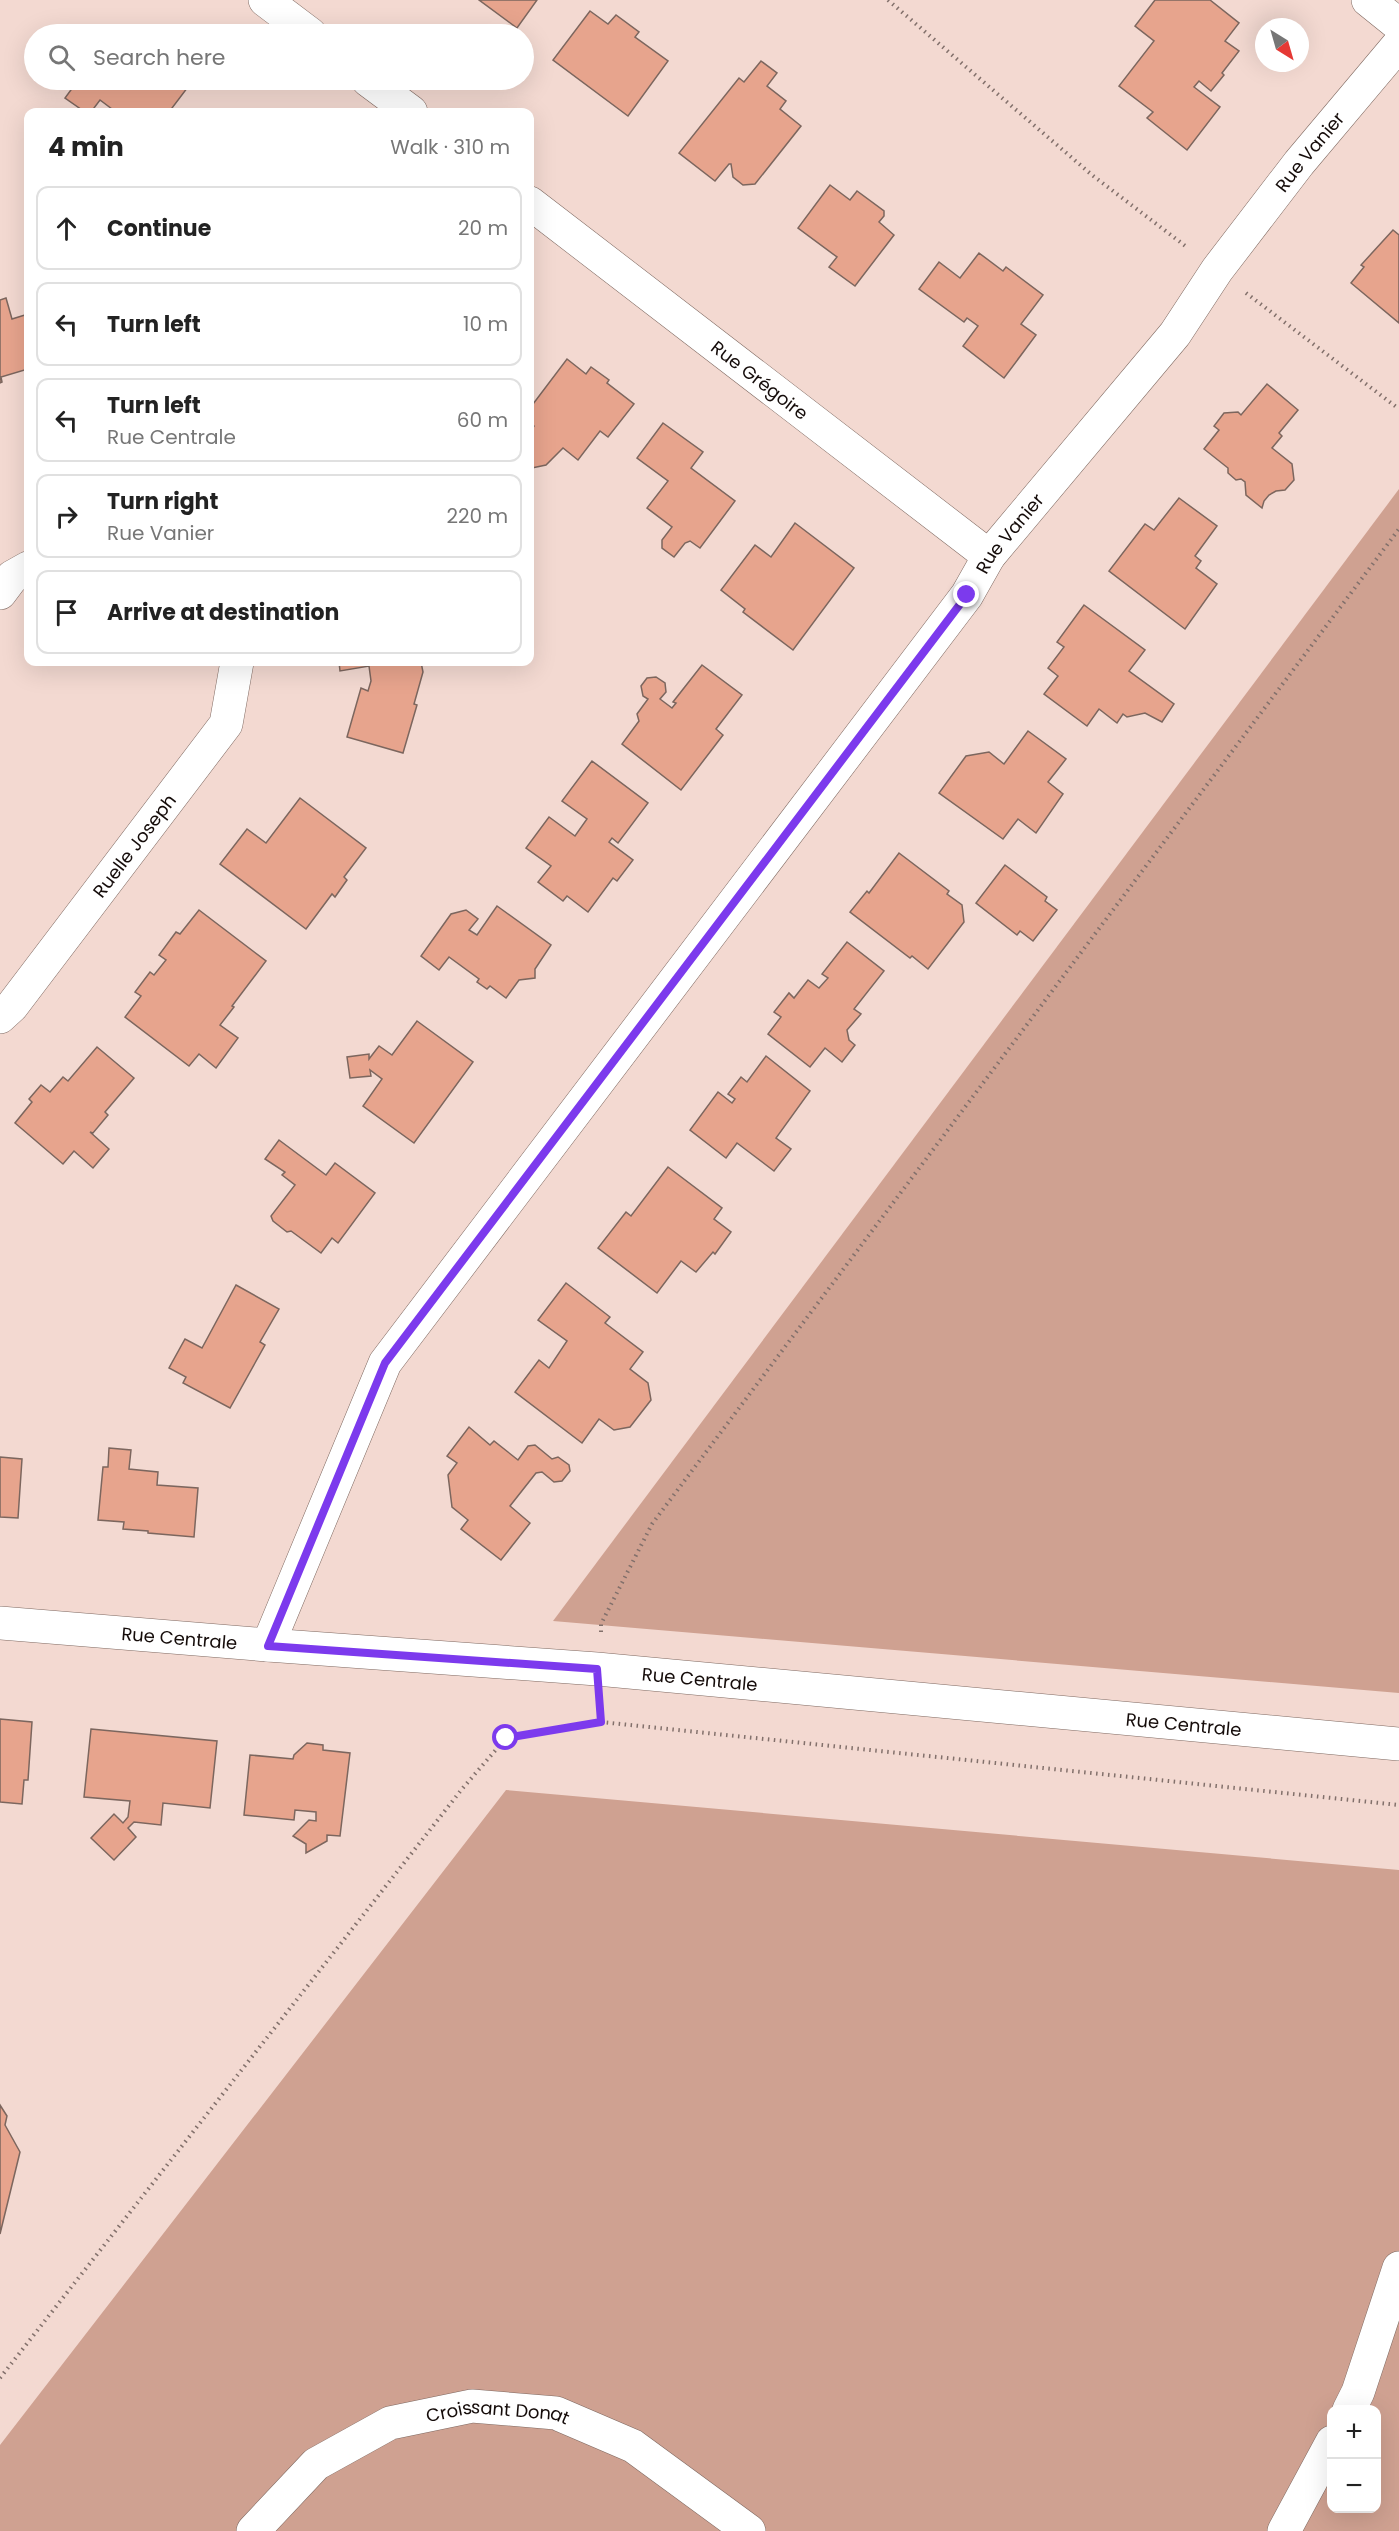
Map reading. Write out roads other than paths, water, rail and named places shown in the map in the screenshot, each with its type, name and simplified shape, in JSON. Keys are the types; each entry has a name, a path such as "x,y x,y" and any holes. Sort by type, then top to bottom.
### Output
{"street":[{"path":"265,0 297,24"},
{"path":"1368,0 1399,25"},
{"name":"Rue Vanier","path":"268,1646 385,1363 967,595 989,556 1175,334 1217,270 1299,163 1399,44"},
{"path":"381,90 406,108"},
{"name":"Rue Grégoire","path":"534,206 989,556"},
{"path":"0,592 12,577 24,570"},
{"name":"Ruelle Joseph","path":"0,1017 19,997 226,724 236,666"},
{"name":"Rue Centrale","path":"0,1623 268,1646 597,1669 1399,1744"},
{"path":"1351,2405 1358,2392 1399,2268"},
{"name":"Croissant Donat","path":"253,2531 316,2464 390,2423 472,2406 556,2414 633,2446 748,2531"},
{"path":"1284,2531 1327,2451"}]}
